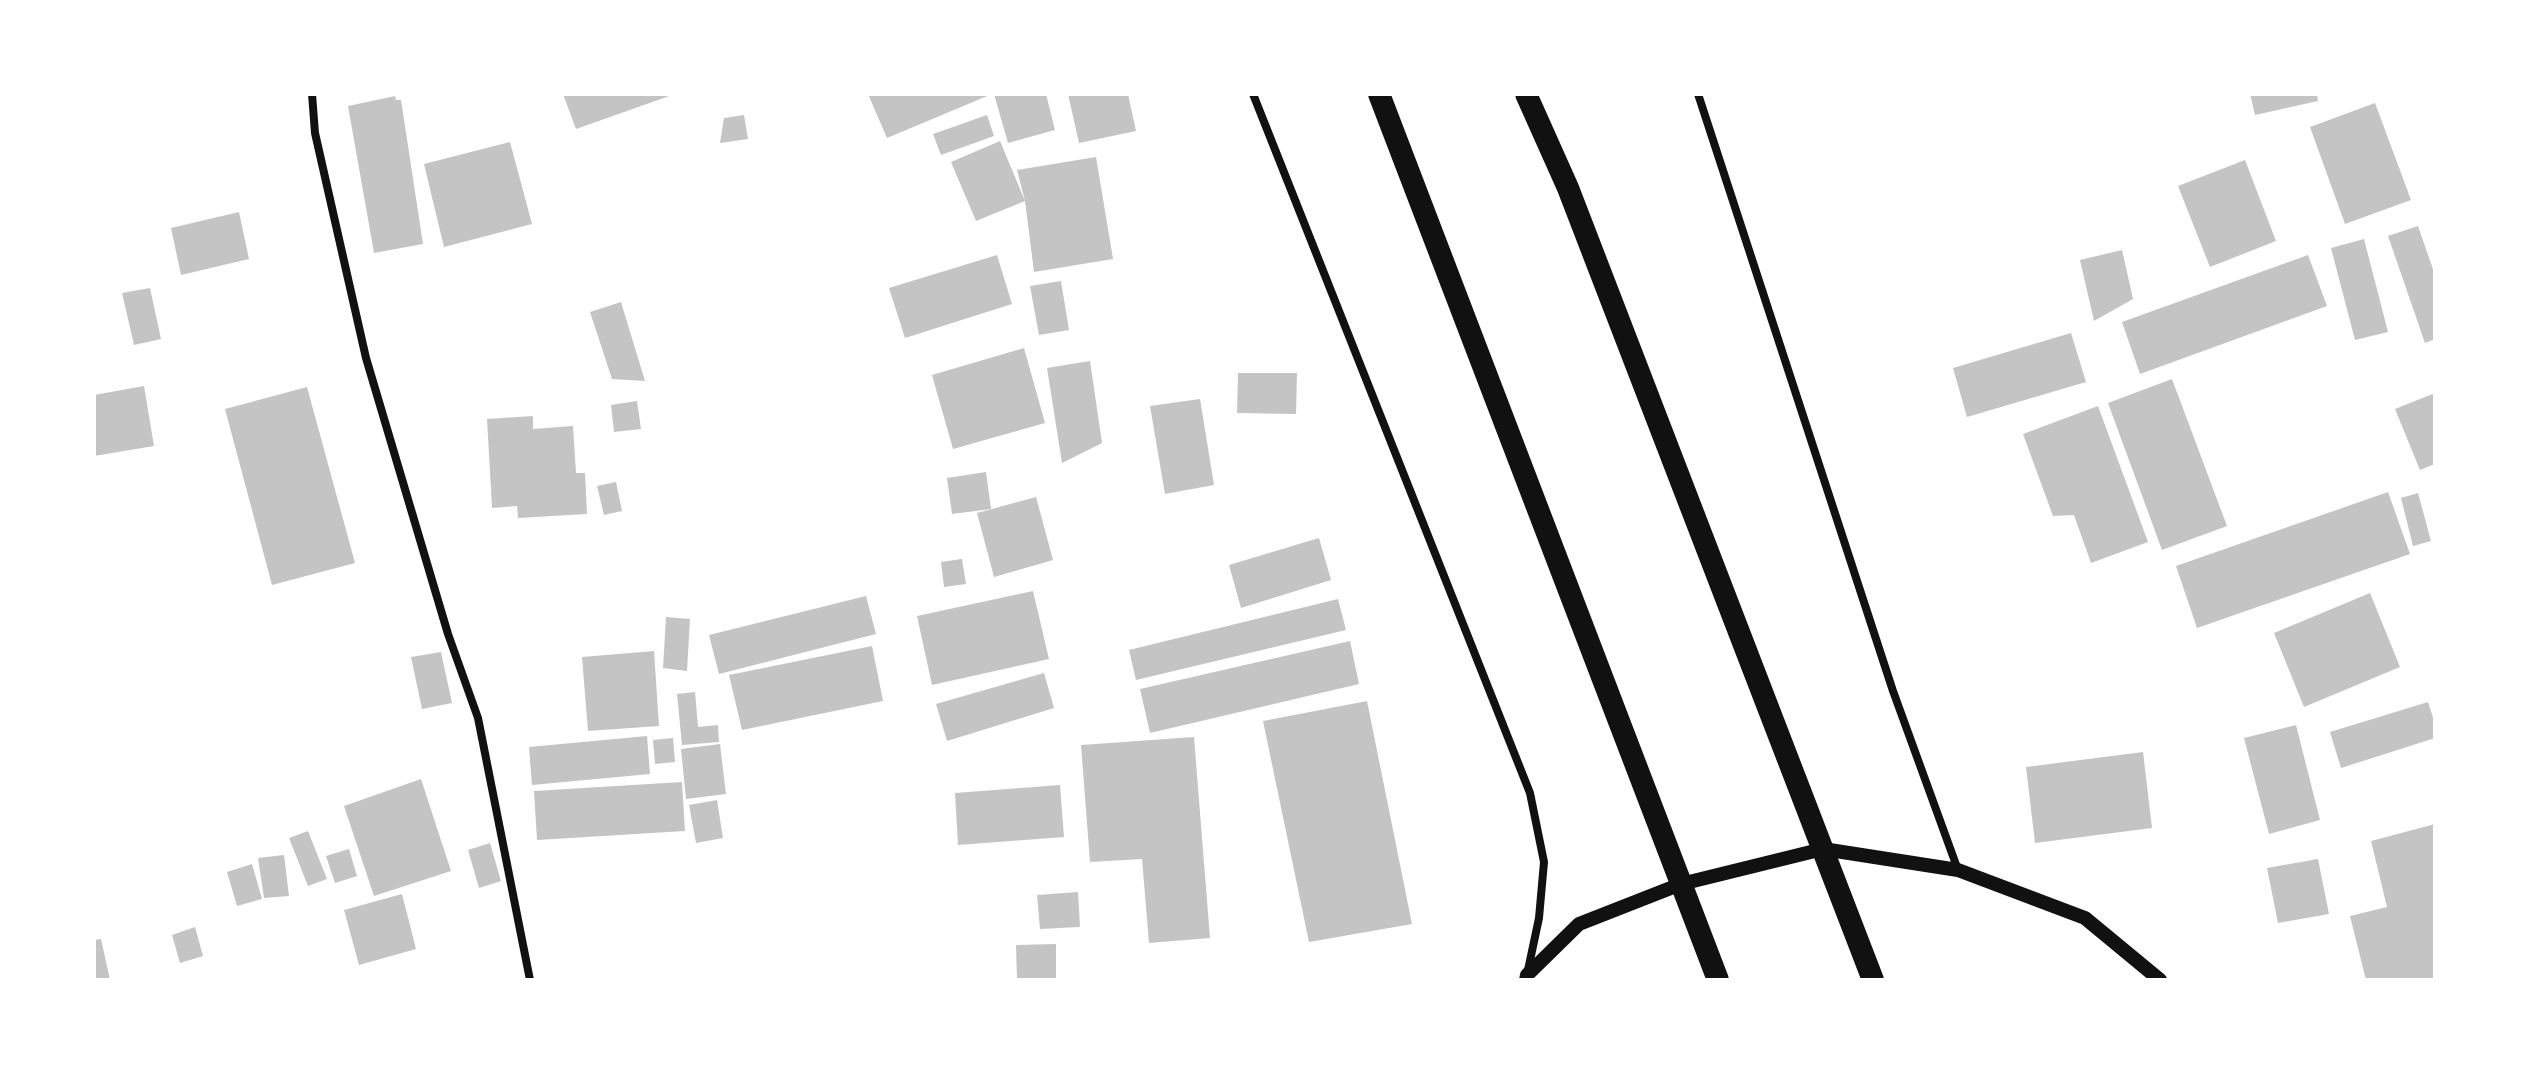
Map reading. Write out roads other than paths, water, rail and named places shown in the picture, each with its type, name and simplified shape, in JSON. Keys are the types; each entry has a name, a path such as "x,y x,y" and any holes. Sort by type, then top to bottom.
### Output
{"highway":[{"path":"1379,94 1718,980"},
{"path":"1526,94 1574,202 1873,980"}],"street":[{"path":"312,94 315,133 366,358 448,634 478,718 530,980"},
{"path":"1253,94 1530,793 1544,862 1539,918 1527,977"},
{"path":"1698,94 1893,691 1958,870"},
{"path":"1527,977 1579,924 1681,884 1823,849 1958,870 2085,918 2160,980"}]}
